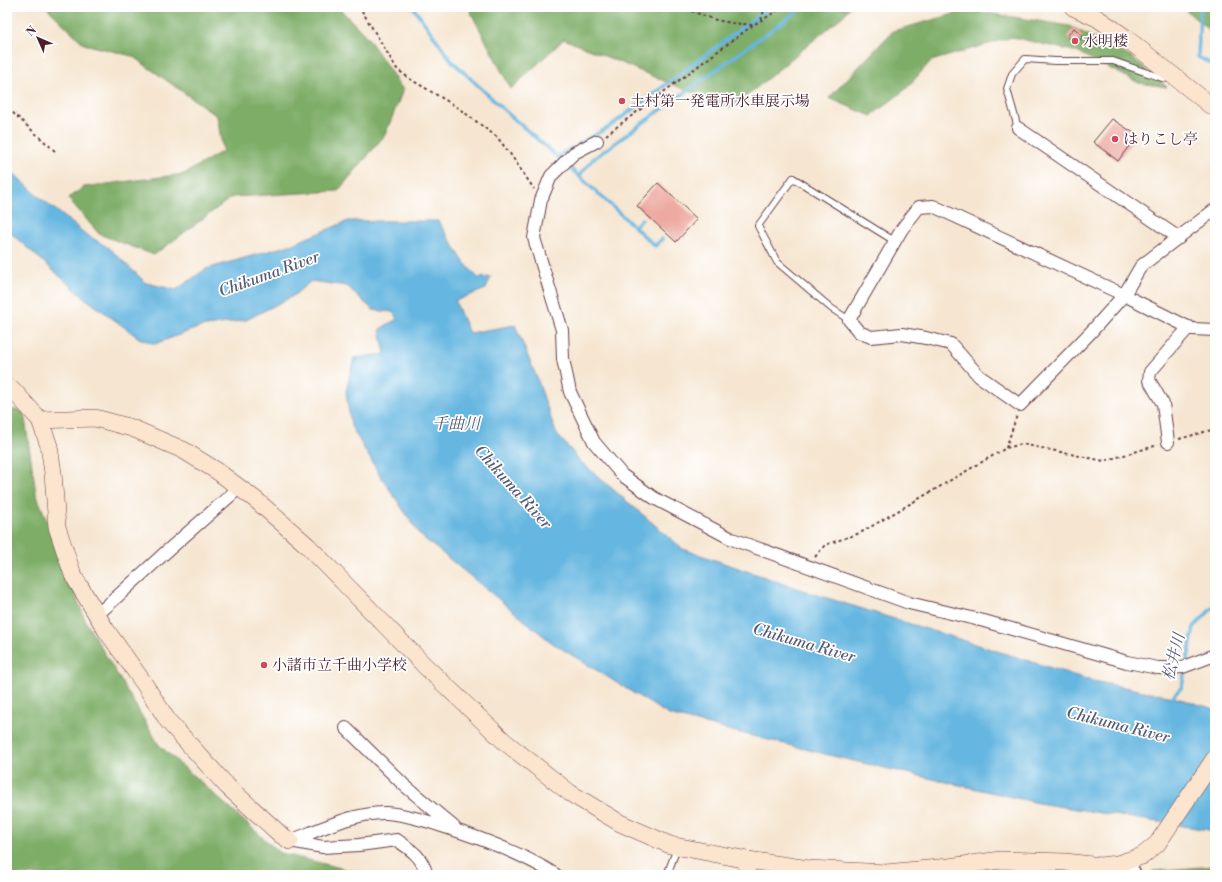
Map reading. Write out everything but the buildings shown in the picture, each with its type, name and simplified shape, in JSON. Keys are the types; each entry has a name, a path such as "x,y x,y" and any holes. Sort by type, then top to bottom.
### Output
{"street":[{"path":"1073,7 1097,18 1126,38 1210,105 1215,107"},
{"path":"1018,128 1179,238"},
{"path":"597,141 574,153 551,176 542,200 534,238 562,330 563,359 570,392 594,442 622,475 654,498 732,539 909,603 984,621 1127,662 1158,668 1183,667 1211,656"},
{"path":"1213,211 1141,266 1124,295 1091,332 1020,405 979,376 951,344 902,334 871,337 859,332 849,320 896,243 902,229 919,207 933,206 1124,295 1189,327 1215,330"},
{"path":"1168,442 1162,404 1149,380 1150,372 1189,327"},
{"path":"7,387 12,389 40,420 49,446 53,473 57,527 73,575 106,630 168,720 228,786 281,835 290,841 322,848 397,840 416,853 424,866 427,875"},
{"path":"40,420 95,418 132,428 183,450 217,471 256,500 308,546 425,666 505,742 570,792 620,823 670,845 678,846 747,868 814,872 886,872 949,867 1001,860 1065,862 1132,868 1142,856 1157,844 1215,758"},
{"path":"97,615 239,488"},
{"path":"346,728 404,785 458,831"},
{"path":"290,841 358,817 386,813 418,818 458,831 538,863 556,875"}],"lane":[{"path":"1018,128 1007,89 1012,74 1025,59 1055,61 1113,61 1162,78 1177,79"},
{"path":"849,320 832,308 777,262 758,226 793,178 896,243"},
{"path":"667,875 678,846"}],"path":[{"path":"357,7 362,11 397,69 410,79 457,107 497,137 542,200"},
{"path":"680,7 716,20 754,25"},
{"path":"761,20 765,7"},
{"path":"597,141 754,25 784,7"},
{"path":"7,111 13,113 57,153"},
{"path":"1006,448 1020,405"},
{"path":"807,567 825,545 860,533 1006,448 1022,444 1104,461 1215,429"}],"green space":[{"path":"46,7 338,7 368,38 403,90 385,135 338,191 232,197 154,255 99,234 68,198 84,187 184,174 223,151 217,116 132,56 84,44"},
{"path":"468,7 850,7 844,15 731,109 564,39 511,89"},
{"path":"1182,7 1215,7 1215,35"},
{"path":"968,10 1070,26 1131,57 1167,87 1139,83 1077,52 1012,37 931,61 906,89 871,116 829,98 893,31"},
{"path":"7,408 24,412 36,493 86,622 159,745 280,853 361,873 361,875 7,875"},
{"path":"1215,866 1215,875 1150,875 1153,871"}],"water":[{"name":"千曲川","path":"7,167 37,195 87,235 109,248 146,283 176,290 206,269 290,245 348,221 438,221 464,262 478,278 491,277 486,289 455,301 469,333 515,325 537,378 556,433 581,462 683,549 805,591 1093,681 1173,697 1215,709 1215,831 1038,803 841,758 669,715 551,642 420,535 378,472 351,426 346,392 354,358 385,354 380,329 397,319 393,312 373,310 347,286 311,281 293,296 246,320 200,327 155,344 139,338 86,299 7,230"}],"waterway":[{"path":"413,7 451,60 504,110 655,246 662,239"},
{"path":"579,144 609,127 770,7"},
{"path":"579,176 593,159 803,7"},
{"name":"松井川","path":"1198,7 1200,10 1198,57 1215,66"},
{"path":"557,156 572,148"},
{"path":"634,227 642,219"},
{"name":"松井川","path":"1187,663 1194,627 1215,605"},
{"name":"松井川","path":"1170,699 1182,687 1185,669"}],"place":[{"name":"水明楼","path":"1075,41"},
{"name":"土村第一発電所水車展示場","path":"622,101"},
{"name":"はりこし亭","path":"1115,139"},
{"name":"小諸市立千曲小学校","path":"264,665"}],"water label":[{"name":"Chikuma River","path":"269,274"},
{"name":"Chikuma River","path":"513,487"},
{"name":"Chikuma River","path":"804,643"},
{"name":"Chikuma River","path":"1118,725"}]}
